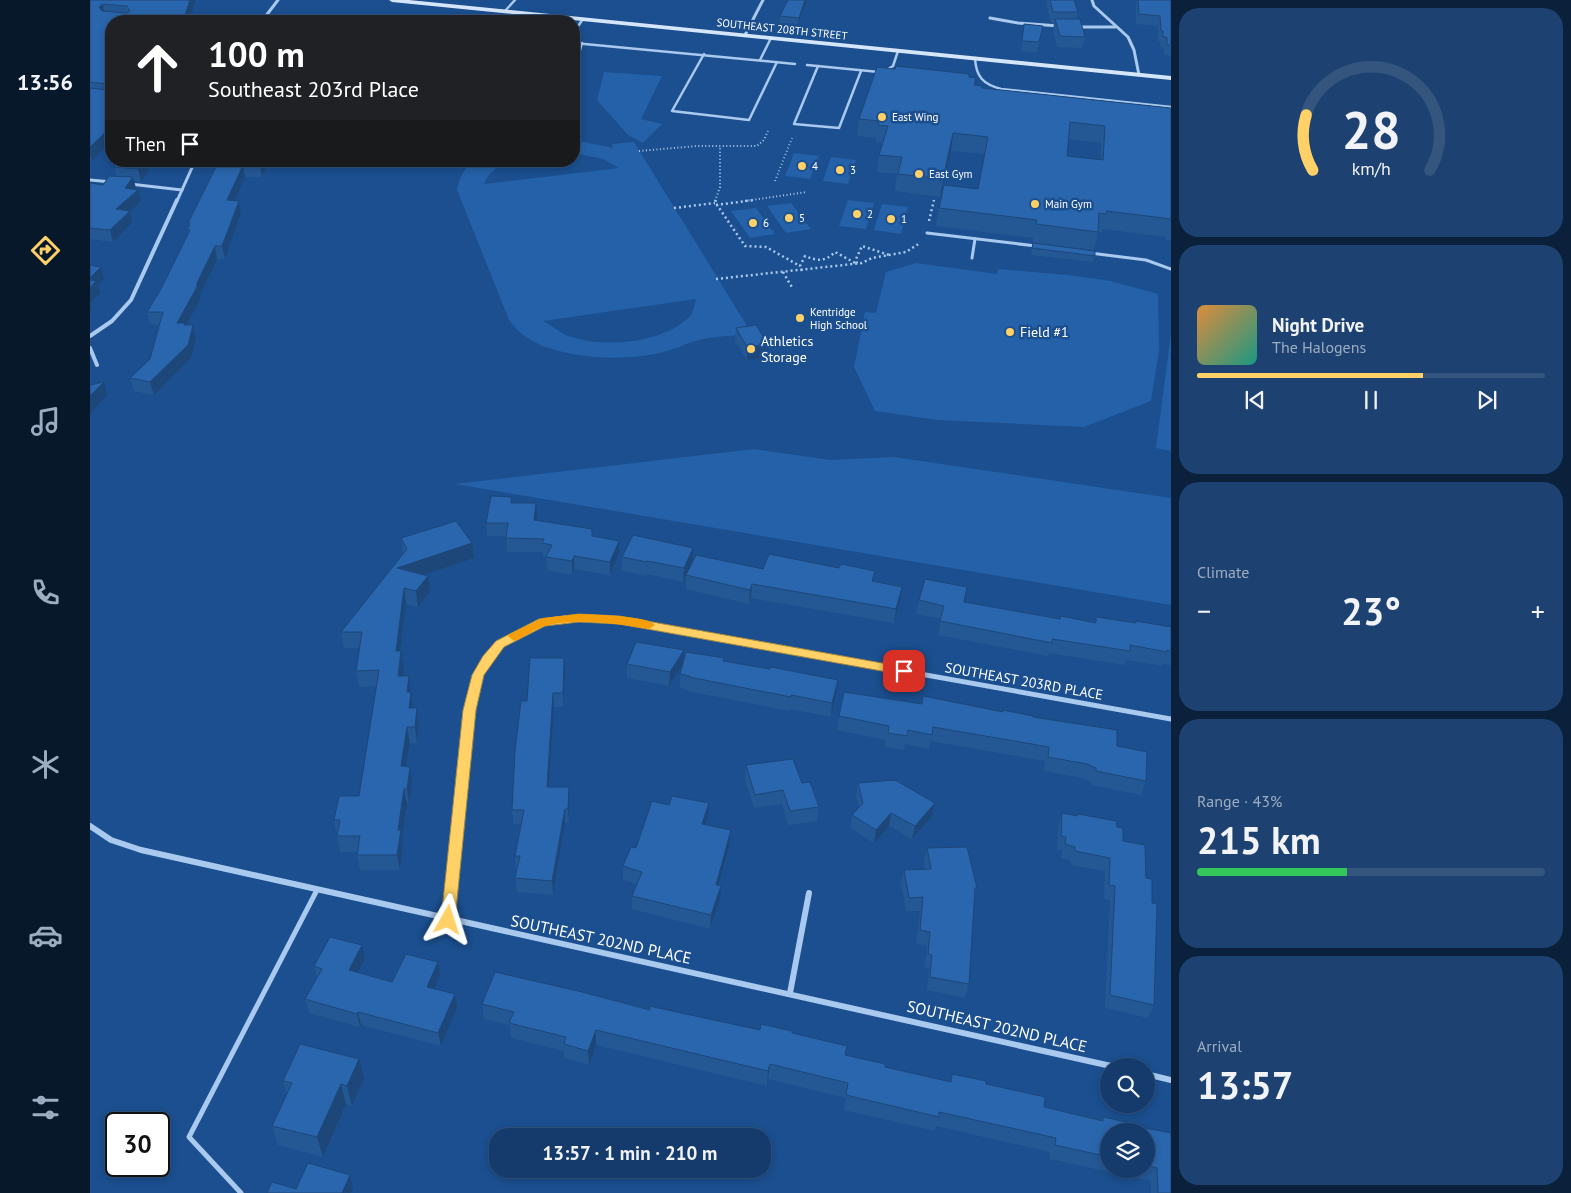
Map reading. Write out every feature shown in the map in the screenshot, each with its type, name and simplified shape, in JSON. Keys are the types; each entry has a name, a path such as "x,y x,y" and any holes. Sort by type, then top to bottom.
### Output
{"main road":[{"name":"SOUTHEAST 208TH STREET","path":"392,0 544,15"},
{"name":"SOUTHEAST 208TH STREET","path":"580,19 1171,78"}],"street":[{"path":"267,15 278,0"},
{"path":"745,35 763,0"},
{"path":"1092,0 1094,6 1128,38 1134,50 1139,75"},
{"path":"990,18 1018,23 1063,26"},
{"path":"1072,27 1115,27"},
{"path":"90,336 112,321 131,300 192,167"},
{"path":"90,180 118,183"},
{"path":"127,184 182,190"},
{"path":"90,348 97,365"},
{"name":"SOUTHEAST 203RD PLACE","path":"448,920 470,710 478,675 487,659 500,644 543,622 579,618 619,620 1171,719"},
{"name":"SOUTHEAST 202ND PLACE","path":"90,826 111,840 140,850 448,920 790,993 1100,1063"},
{"path":"790,993 809,893"},
{"path":"1155,1076 1171,1080"}],"lane":[{"path":"505,11 515,0"},
{"path":"580,23 583,19"},
{"path":"760,60 771,38"},
{"path":"580,51 582,44 795,64"},
{"path":"881,73 893,66 898,51"},
{"path":"704,54 672,111 749,120 777,62"},
{"path":"975,58 977,78 1001,89 1171,108"},
{"path":"807,65 890,74"},
{"path":"818,66 794,124 839,128 861,71"},
{"path":"927,233 1043,247"},
{"path":"972,258 975,239"},
{"path":"1082,252 1146,260 1171,269"},
{"path":"241,1193 189,1137 317,890"}],"path":[{"path":"638,151 685,146 756,146 764,140 768,131"},
{"path":"775,182 792,138"},
{"path":"720,146 720,187 716,204 745,246 766,247 800,266 802,272"},
{"path":"674,208 807,192"},
{"path":"716,279 782,272 802,272 857,264 872,258 906,252 918,245 927,233 934,198"},
{"path":"857,264 856,259 862,246 889,255"},
{"path":"800,266 805,256 823,261 830,258 835,252 857,264"},
{"path":"782,272 794,289"}],"shaded area":[{"path":"604,72 662,76 641,119 662,124 643,143 628,135 597,100"},
{"path":"580,141 613,148 612,144 634,142 752,334 705,339 664,352 644,356 607,358 551,349 522,334 509,320 457,190 465,170 468,167 498,167 490,173 484,184 619,168 603,159 580,154","holes":["696,299 690,316 679,325 664,333 648,338 613,343 596,342 566,335 543,321"]},
{"name":"4","path":"794,153 819,156 810,179 785,176"},
{"name":"3","path":"831,157 856,160 848,184 823,181"},
{"name":"2","path":"848,200 874,203 866,229 839,226"},
{"name":"5","path":"791,203 811,229 786,233 767,206"},
{"name":"1","path":"882,204 908,207 901,234 874,230"},
{"name":"6","path":"756,208 775,234 750,238 731,211"},
{"name":"Field #1","path":"916,263 997,274 998,269 1068,275 1111,281 1158,294 1159,351 1151,401 1084,427 937,420 875,411 854,367 865,312 876,313 886,272"},
{"path":"1171,333 1171,451 1156,448"},
{"path":"754,449 831,460 894,457 1171,498 1171,605 455,484"}],"building":[{"path":"90,0 190,0 185,15 105,15 105,84 90,82","holes":["103,4 127,6 130,11 126,13 102,11 99,7"]},
{"path":"788,0 805,0 799,18 780,16"},
{"path":"1050,0 1074,0 1078,12 1053,12"},
{"path":"1138,0 1171,0 1171,45 1167,45 1167,37 1163,37 1160,16 1139,14"},
{"path":"1055,19 1080,19 1085,37 1060,36"},
{"path":"1024,24 1043,26 1039,42 1022,41"},
{"path":"896,66 969,74 969,77 976,78 974,85 982,86 982,88 1171,108 1171,219 1107,211 1106,214 1099,213 1098,232 1036,224 1037,220 939,208 944,185 978,189 988,137 953,133 943,179 898,174 902,157 879,155 888,126 878,125 879,121 859,119 877,67 895,69","holes":["1070,122 1105,126 1103,160 1067,156"]},
{"path":"90,88 105,90 105,133 90,147"},
{"path":"114,167 139,167 138,169"},
{"path":"216,167 242,167 227,200 239,201 222,246 215,246 197,283 197,287 177,323 193,325 188,345 150,382 130,378 150,359 163,312 147,312 161,289 190,230 187,230 190,223 188,223"},
{"path":"109,176 133,177 125,188 138,190 116,209 130,211 110,230 90,228 90,183 103,185"},
{"path":"1033,243 1095,251 1095,256 1032,248"},
{"path":"90,265 101,267 90,278"},
{"path":"90,280 96,281 90,288"},
{"path":"756,325 768,344 747,347 736,328"},
{"path":"104,382 90,396 90,385"},
{"path":"491,496 511,497 511,503 536,503 534,520 592,529 592,536 619,541 610,562 574,556 572,561 546,557 552,545 542,543 544,539 506,538 508,523 486,523"},
{"path":"456,521 472,543 397,568 428,576 416,591 404,588 396,651 401,651 398,676 409,676 407,692 411,692 409,708 417,708 415,727 407,727 401,766 410,767 407,789 404,789 398,830 401,830 397,855 357,855 360,836 337,836 340,820 334,820 339,796 359,796 379,670 356,671 362,632 341,632 407,549 401,538"},
{"path":"633,535 693,548 684,568 622,557"},
{"path":"769,554 839,568 841,564 875,571 872,581 902,587 896,609 752,584 750,590 686,575 696,555 763,569"},
{"path":"925,579 967,587 964,602 1060,619 1061,616 1096,623 1096,617 1171,627 1171,651 1167,650 1167,652 1130,645 1130,651 1052,639 1052,643 940,621 944,606 919,600"},
{"path":"636,642 684,650 670,672 627,664"},
{"path":"686,652 724,658 723,661 770,669 771,667 838,680 832,703 791,695 791,697 680,674"},
{"path":"530,658 564,658 563,693 553,693 547,787 569,787 568,809 565,809 552,881 515,878 520,856 515,856 524,810 512,810 515,751 521,701 527,701"},
{"path":"844,692 922,704 923,696 1003,712 1003,710 1033,717 1117,730 1117,746 1147,752 1146,781 1096,771 1096,768 1087,764 1048,757 1049,747 933,727 932,735 908,730 907,736 888,733 889,726 839,716"},
{"path":"793,759 802,783 810,782 819,807 790,811 783,790 755,795 746,765"},
{"path":"895,780 935,803 915,826 891,813 876,830 852,815 863,803 858,783"},
{"path":"672,796 709,803 702,824 731,830 716,885 721,886 711,915 632,896 642,872 623,866 631,847 636,848 652,801 669,805"},
{"path":"1062,813 1116,821 1117,827 1123,828 1123,841 1145,845 1146,878 1152,879 1152,903 1157,904 1154,1005 1110,995 1115,886 1109,885 1110,858 1075,851 1075,847 1065,844 1066,837 1061,836"},
{"path":"967,847 977,888 975,888 969,984 930,977 932,955 928,954 930,932 920,930 923,897 909,898 904,870 931,869 927,848"},
{"path":"330,937 362,945 349,970 392,982 406,954 438,962 427,987 455,994 438,1033 358,1012 357,1014 305,999 322,969 314,966"},
{"path":"495,972 650,1010 649,1006 760,1030 761,1024 792,1031 792,1033 847,1046 845,1055 885,1064 885,1067 951,1082 952,1074 986,1081 986,1084 1045,1097 1044,1107 1103,1121 1103,1117 1131,1123 1100,1123 1100,1155 1055,1145 1056,1138 939,1112 939,1117 846,1095 848,1083 770,1064 768,1071 596,1030 588,1051 564,1044 566,1037 509,1023 514,1012 482,1004"},
{"path":"300,1044 359,1059 347,1086 341,1084 317,1137 272,1126 292,1083 283,1081"},
{"path":"1155,1130 1171,1133 1171,1193 1158,1193 1157,1168 1155,1167"},
{"path":"308,1163 350,1175 342,1193 267,1193 272,1182 296,1189"}],"slow traffic":[{"path":"514,636 543,622 579,618 619,620 649,625"}],"place":[{"name":"East Wing","path":"882,117"},
{"name":"4","path":"802,166"},
{"name":"3","path":"840,170"},
{"name":"East Gym","path":"919,174"},
{"name":"Main Gym","path":"1035,204"},
{"name":"2","path":"857,214"},
{"name":"5","path":"789,218"},
{"name":"1","path":"891,219"},
{"name":"6","path":"753,223"},
{"name":"Kentridge High School","path":"800,318"},
{"name":"Field #1","path":"1010,332"},
{"name":"Athletics Storage","path":"751,349"}],"route":[{"path":"448,920 470,710 478,675 487,659 500,644 520,633 543,622 579,618 619,620 904,671"}]}
